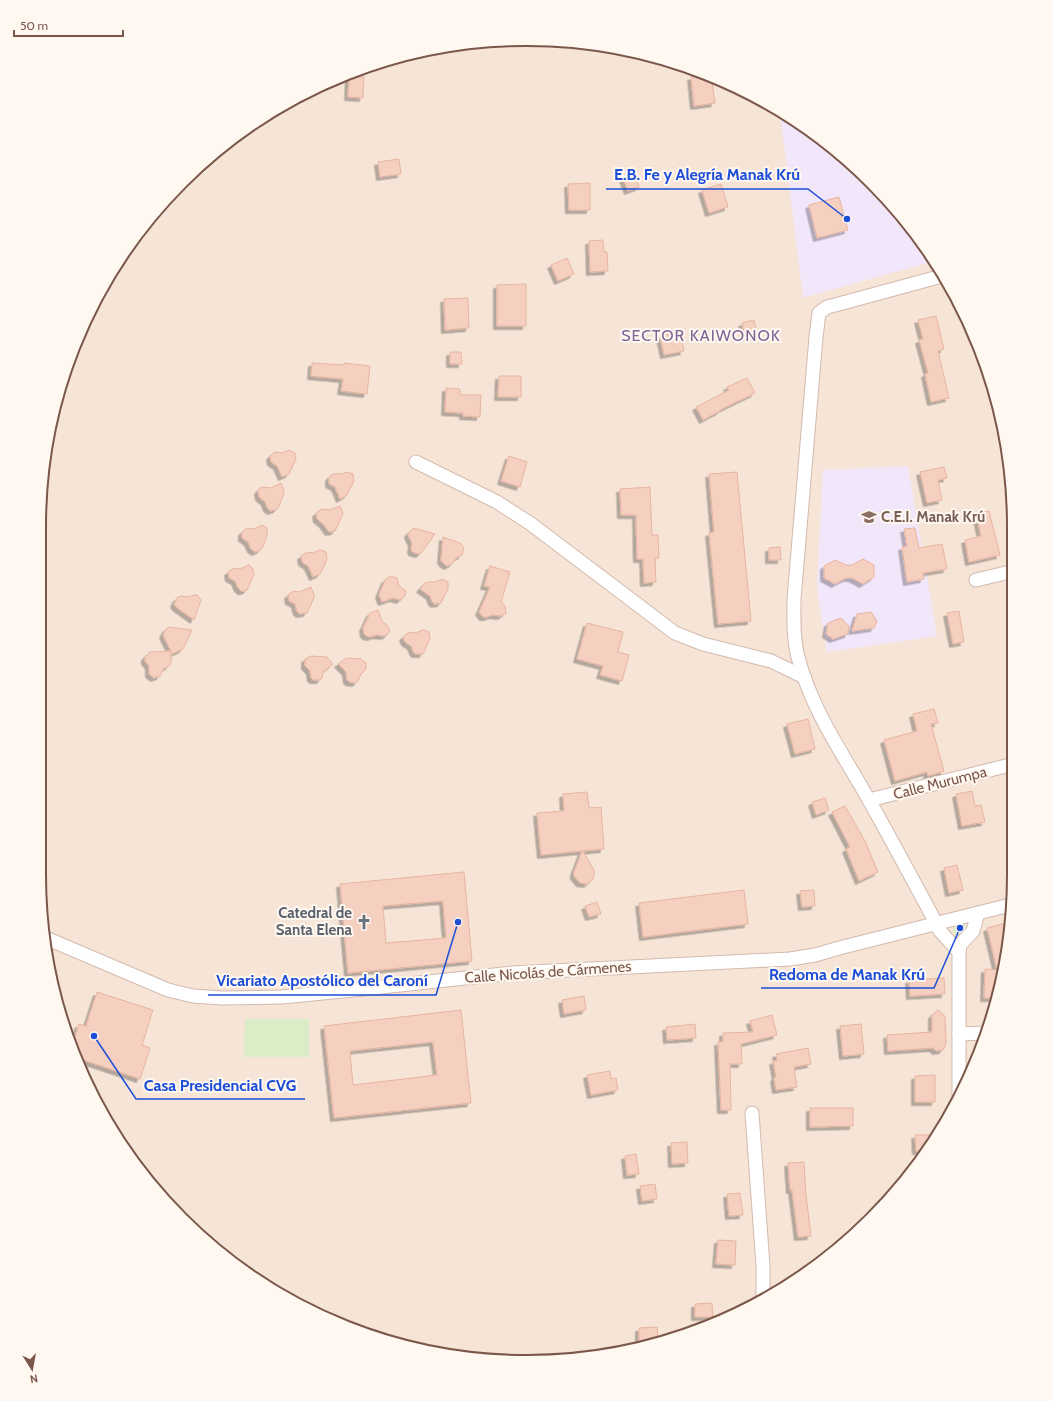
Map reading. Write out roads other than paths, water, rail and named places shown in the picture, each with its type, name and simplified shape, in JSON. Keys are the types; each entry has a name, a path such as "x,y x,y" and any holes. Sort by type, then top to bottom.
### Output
{"street":[{"path":"937,277 835,305 823,310 820,313 816,337 794,599 795,639 804,677 816,706 940,931 959,952"},
{"path":"416,462 497,502 531,524 675,633 703,644 771,662 804,677"},
{"path":"976,580 1007,573"},
{"name":"Calle Murumpa","path":"869,800 1007,766"},
{"name":"Calle Nicolás de Cármenes","path":"50,940 168,990 193,996 248,998 363,989 512,973 790,959 815,956 936,923 1006,906"},
{"path":"959,1083 959,952 960,945 973,931 978,913"},
{"path":"959,1034 979,1033"},
{"path":"752,1113 763,1266 763,1293"}],"place":[{"name":"E.B. Fe y Alegría Manak Krú","path":"847,219"},
{"name":"C.E.I. Manak Krú","path":"869,517"},
{"name":"Catedral de Santa Elena","path":"364,922"},
{"name":"Vicariato Apostólico del Caroní","path":"458,922"},
{"name":"Redoma de Manak Krú","path":"960,928"},
{"name":"Casa Presidencial CVG","path":"94,1036"}],"district":[{"name":"SECTOR KAIWONOK","path":"701,335"}]}
